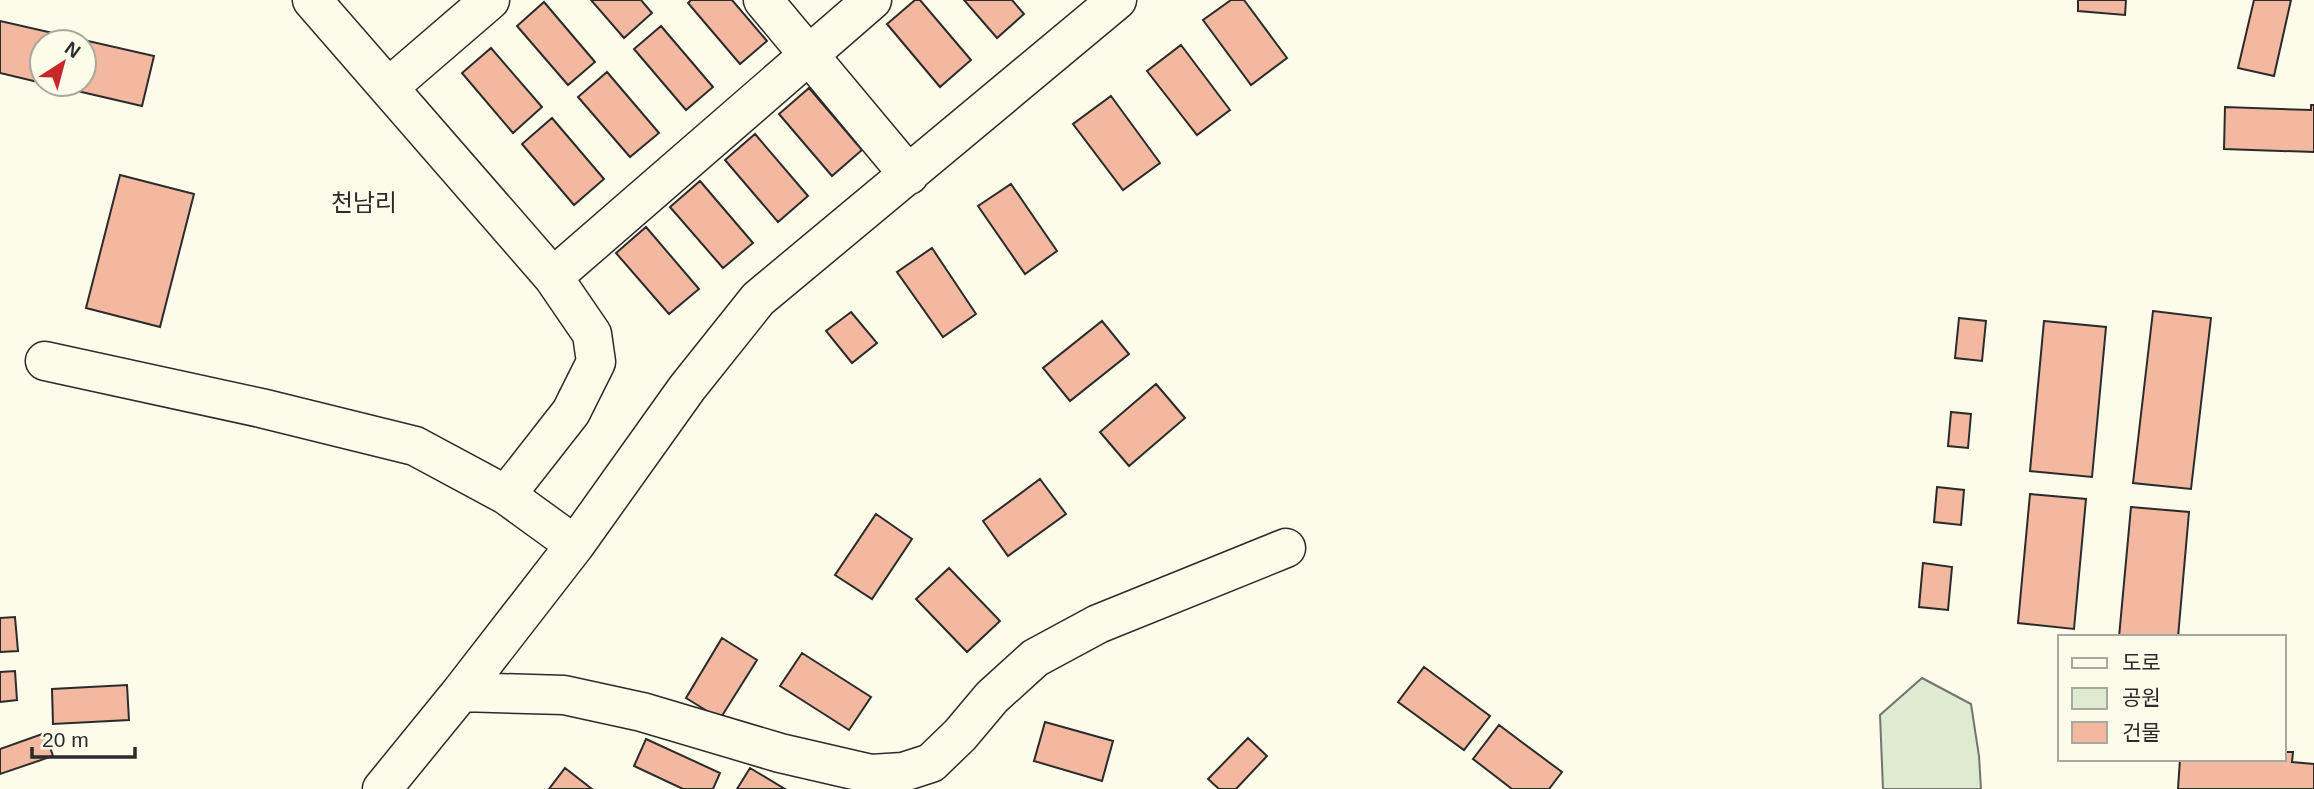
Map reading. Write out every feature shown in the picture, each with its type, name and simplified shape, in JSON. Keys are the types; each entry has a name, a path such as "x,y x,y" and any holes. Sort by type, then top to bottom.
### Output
{"street":[{"path":"312,0 553,277 592,334 596,362 571,412 506,495"},
{"path":"389,87 490,0"},
{"path":"763,0 909,175"},
{"path":"553,277 872,0"},
{"path":"382,789 575,545 687,388 758,299 1117,0"},
{"path":"46,361 261,408 415,446 506,495 575,545"},
{"path":"461,692 564,695 642,712 780,753 871,774 903,772 931,762 960,736 992,697 1035,658 1098,624 1286,548"}],"green space":[{"path":"1922,678 1971,704 1981,789 1883,789 1880,715"}],"building":[{"path":"591,0 641,0 652,13 624,38"},
{"path":"691,0 732,0 767,41 740,64 688,3"},
{"path":"915,0 920,0 971,60 940,87 887,24"},
{"path":"964,0 1012,0 1024,14 997,38"},
{"path":"1231,0 1244,0 1287,58 1251,85 1203,20"},
{"path":"2078,0 2126,0 2125,15 2078,11"},
{"path":"2254,0 2291,0 2274,76 2238,68"},
{"path":"544,2 595,62 568,85 517,26"},
{"path":"0,21 31,28 28,28 28,80 0,73"},
{"path":"661,26 713,87 686,110 634,49"},
{"path":"98,43 154,56 142,106 98,96"},
{"path":"1181,45 1230,110 1197,135 1147,71"},
{"path":"491,48 542,107 513,133 462,73"},
{"path":"607,72 659,133 630,157 578,97"},
{"path":"809,88 862,150 832,176 779,114"},
{"path":"1111,96 1160,163 1123,190 1073,124"},
{"path":"2311,105 2314,105 2314,152 2224,149 2225,107 2311,110"},
{"path":"552,118 604,179 574,205 522,144"},
{"path":"755,134 808,196 778,222 725,160"},
{"path":"120,175 194,194 160,327 86,308"},
{"path":"700,181 753,243 723,268 670,207"},
{"path":"1011,184 1057,251 1025,274 978,206"},
{"path":"646,227 699,289 669,314 616,253"},
{"path":"932,248 976,314 943,337 897,272"},
{"path":"2153,311 2211,318 2191,489 2133,483"},
{"path":"851,312 877,343 852,363 826,331"},
{"path":"1959,318 1986,321 1982,361 1955,358"},
{"path":"1102,321 1129,354 1070,401 1043,368"},
{"path":"2044,321 2106,327 2092,477 2030,471"},
{"path":"1156,384 1185,418 1129,466 1100,432"},
{"path":"1951,412 1971,414 1968,448 1948,446"},
{"path":"1040,479 1066,514 1008,556 983,521"},
{"path":"1937,487 1964,490 1961,525 1934,522"},
{"path":"2030,494 2086,499 2074,629 2018,623"},
{"path":"2131,507 2189,512 2178,635 2119,635"},
{"path":"876,514 912,539 872,599 835,575"},
{"path":"1923,563 1952,567 1948,610 1919,607"},
{"path":"949,568 1000,621 967,652 916,599"},
{"path":"15,617 18,651 0,652 0,618"},
{"path":"722,638 757,660 720,719 686,698"},
{"path":"802,653 871,697 849,730 780,686"},
{"path":"1424,667 1490,716 1464,750 1398,702"},
{"path":"15,671 17,700 0,702 0,672"},
{"path":"127,685 129,720 53,724 52,689"},
{"path":"1045,722 1113,741 1102,781 1034,761"},
{"path":"1499,725 1562,772 1549,789 1512,789 1473,759"},
{"path":"45,733 53,756 0,774 0,749"},
{"path":"1248,738 1267,756 1236,789 1219,789 1208,779"},
{"path":"646,739 720,773 713,789 683,789 634,766"},
{"path":"2286,752 2293,752 2292,762 2314,764 2314,789 2178,789 2180,761 2286,761"},
{"path":"565,768 592,789 549,789"},
{"path":"750,768 785,789 737,789"}],"district":[{"name":"천남리","path":"364,203"}]}
